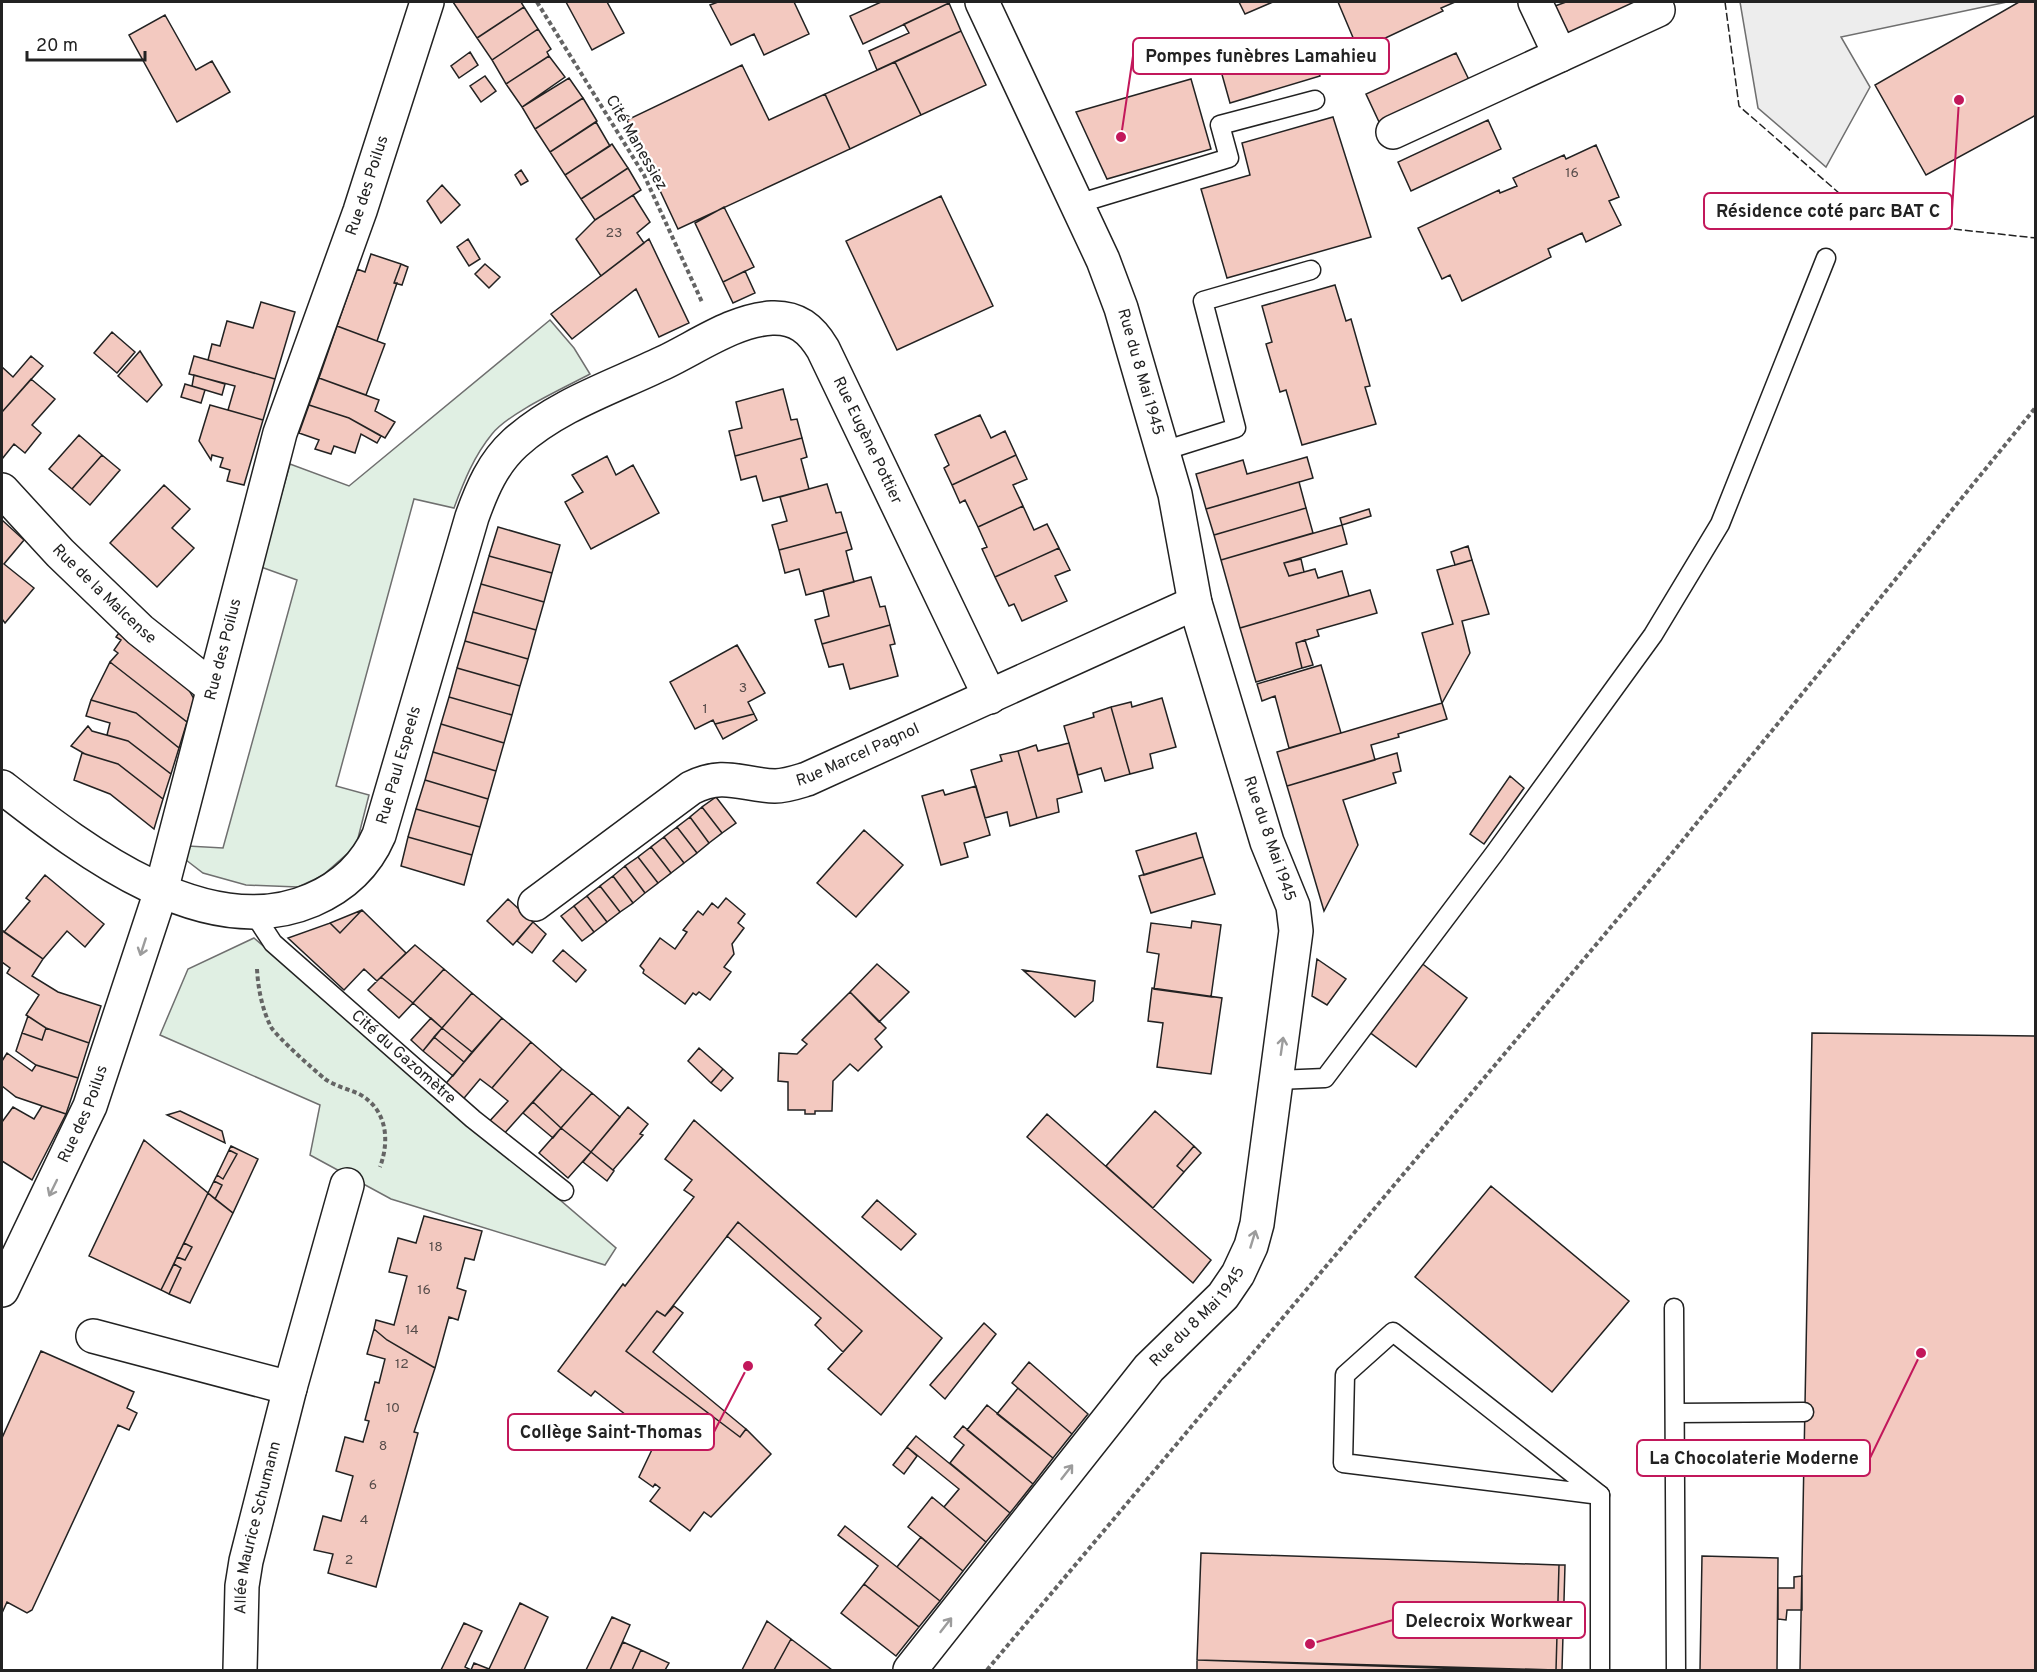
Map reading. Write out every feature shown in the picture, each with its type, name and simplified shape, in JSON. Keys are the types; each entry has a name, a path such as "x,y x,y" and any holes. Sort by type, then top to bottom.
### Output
{"street":[{"name":"Rue des Poilus","path":"2,1290 90,1106 161,891 288,406 360,211 427,2"},
{"name":"Rue du 8 Mai 1945","path":"910,1671 1149,1368 1168,1347 1223,1296 1238,1274 1251,1246 1257,1224 1296,931 1293,906 1267,842 1195,603 1175,494 1121,308 1104,260 982,2"},
{"path":"1535,2 1560,55"},
{"path":"1393,132 1658,10"},
{"name":"Rue Eugène Pottier","path":"664,362 756,320 789,319 803,325 815,335 990,697"},
{"name":"Rue Paul Espeels","path":"2,787 68,838 117,869 161,891 236,912 254,914 280,911 321,896 342,883 372,851 472,517 479,496 499,459 547,418 664,362"},
{"name":"Rue de la Malcense","path":"2,490 60,553 140,630 213,688"},
{"name":"Rue Marcel Pagnol","path":"535,904 691,788 706,780 722,778 774,786 791,784 990,697 1195,603"},
{"name":"Allée Maurice Schumann","path":"240,1671 243,1578 290,1388 347,1185"},
{"path":"93,1336 290,1388"}],"lane":[{"path":"1077,204 1229,158 1220,125 1316,100"},
{"path":"1277,1080 1325,1078 1494,854 1653,635 1720,524 1826,258"},
{"path":"1163,451 1236,428 1203,301 1311,270"},
{"name":"Cité du Gazomètre","path":"254,914 273,943 472,1119 564,1191"},
{"path":"1674,1308 1676,1671"},
{"path":"1393,1332 1600,1495 1343,1463 1345,1376 1393,1332"},
{"path":"1676,1413 1804,1412"},
{"path":"1600,1495 1600,1671"}],"path":[{"name":"Cité Manessiez","path":"537,2 644,175 718,336"},
{"path":"987,1671 1647,884 2036,407"},
{"path":"254,914 258,988 272,1029 327,1080 361,1095 374,1107 384,1122 386,1137 379,1172 347,1185"}],"green space":[{"path":"550,320 574,348 590,374 538,401 500,426 486,442 475,460 454,508 414,499 336,786 369,795 356,846 322,876 298,887 246,885 203,873 186,860 188,846 223,848 297,580 261,567 290,464 349,486"},
{"path":"254,938 616,1248 605,1265 391,1199 310,1155 320,1105 160,1035 188,969"}],"shaded area":[{"path":"1740,2 2007,2 1841,37 1870,87 1826,167 1758,108"}],"building":[{"path":"453,2 521,2 524,7 477,38"},
{"path":"566,2 607,2 624,33 592,50"},
{"path":"718,2 794,2 809,34 764,55 754,34 731,45 710,5"},
{"path":"881,2 949,3 863,44 850,16"},
{"path":"1239,2 1273,2 1245,14"},
{"path":"1338,2 1455,2 1441,8 1443,11 1379,41 1377,38 1357,47"},
{"path":"1566,2 1641,2 1569,35 1555,6"},
{"path":"2019,2 2036,2 2036,115 1926,175 1875,85"},
{"path":"949,3 961,31 877,70 869,51 909,33 904,24"},
{"path":"524,7 538,29 492,60 477,38"},
{"path":"165,15 196,70 212,61 230,92 177,122 129,35"},
{"path":"538,29 551,49 547,52 549,56 506,84 492,60"},
{"path":"961,31 986,85 921,115 895,62"},
{"path":"1311,45 1320,76 1230,103 1221,71"},
{"path":"470,52 478,65 459,78 451,66"},
{"path":"1456,53 1470,82 1380,124 1366,94"},
{"path":"549,56 565,77 522,107 506,84"},
{"path":"895,62 921,115 850,149 825,94"},
{"path":"742,65 769,120 825,94 850,149 678,229 627,120"},
{"path":"485,76 496,91 481,102 470,86"},
{"path":"569,78 583,98 535,129 522,107"},
{"path":"1191,79 1211,149 1107,179 1076,112"},
{"path":"583,98 597,121 550,152 535,129"},
{"path":"1333,117 1371,237 1227,278 1201,189 1250,175 1242,143"},
{"path":"1488,120 1501,149 1411,191 1398,162"},
{"path":"596,122 610,146 565,175 550,152"},
{"path":"612,144 628,168 581,199 565,175"},
{"path":"1596,145 1619,197 1609,201 1621,225 1586,242 1582,233 1548,249 1551,257 1462,301 1450,275 1442,279 1418,228 1499,190 1500,193 1517,186 1513,178 1564,155 1566,159"},
{"path":"628,168 641,190 595,220 581,199"},
{"path":"521,170 528,181 521,185 515,175"},
{"path":"442,185 460,205 441,223 427,201"},
{"path":"633,195 650,222 637,233 644,243 601,276 576,239 595,220"},
{"path":"941,196 993,306 897,350 846,241"},
{"path":"724,207 754,267 723,282 695,223"},
{"path":"468,239 480,259 469,266 457,247"},
{"path":"649,239 689,323 659,337 636,289 572,339 551,314"},
{"path":"371,254 401,264 394,283 397,283 377,341 337,326 357,269 365,272"},
{"path":"401,264 408,267 402,285 394,283"},
{"path":"485,264 500,277 489,288 475,274"},
{"path":"745,271 755,293 733,303 723,282"},
{"path":"1335,285 1346,321 1351,319 1370,386 1365,387 1376,424 1302,445 1286,390 1280,392 1266,344 1272,342 1262,306"},
{"path":"261,302 295,312 275,379 208,360 212,344 220,346 227,321 253,328"},
{"path":"337,326 385,344 366,395 319,378"},
{"path":"112,332 135,352 117,373 94,353"},
{"path":"140,351 162,385 147,402 118,376"},
{"path":"31,356 43,366 2,412 2,367 13,377"},
{"path":"194,356 275,379 263,420 228,410 235,386 189,374"},
{"path":"194,375 225,384 222,395 192,386"},
{"path":"319,378 379,400 375,411 395,422 385,438 349,418 309,405"},
{"path":"31,379 55,399 32,425 41,433 25,453 14,444 2,459 2,412"},
{"path":"185,384 205,390 201,403 181,397"},
{"path":"783,389 791,420 797,419 802,438 735,456 729,431 742,428 736,402"},
{"path":"210,405 263,420 244,485 227,481 230,470 220,467 223,458 212,455 211,460 199,441"},
{"path":"309,405 349,418 381,436 377,443 361,434 355,453 334,446 331,454 315,449 319,440 299,433"},
{"path":"980,415 991,438 1005,431 1016,455 952,485 944,468 949,465 935,435"},
{"path":"79,435 102,455 72,489 49,469"},
{"path":"802,438 807,457 801,459 809,489 763,501 756,476 741,480 735,456"},
{"path":"102,455 120,470 90,505 72,489"},
{"path":"1016,455 1027,479 1013,485 1023,506 978,527 965,500 960,503 952,485"},
{"path":"607,456 616,475 633,465 659,513 591,549 565,502 583,492 572,475"},
{"path":"1307,457 1313,478 1206,509 1196,474 1243,460 1247,474"},
{"path":"1299,482 1306,508 1214,535 1206,509"},
{"path":"827,484 836,513 841,512 847,532 779,550 772,525 787,521 780,497"},
{"path":"164,485 190,509 172,528 194,548 157,587 110,543"},
{"path":"1023,506 1034,530 1047,524 1059,548 995,577 982,549 987,547 978,527"},
{"path":"1306,508 1313,533 1221,560 1214,535"},
{"path":"1369,509 1371,516 1342,525 1340,518"},
{"path":"2,520 24,540 4,564 34,588 5,623 2,619"},
{"path":"1342,525 1347,544 1284,563 1289,576 1315,569 1318,578 1342,571 1349,596 1240,628 1221,560"},
{"path":"498,527 560,545 552,573 489,556"},
{"path":"847,532 852,549 846,551 854,582 806,595 799,569 785,573 779,550"},
{"path":"1468,546 1472,560 1455,565 1451,552"},
{"path":"1059,548 1070,570 1055,576 1067,601 1022,621 1014,604 1009,606 995,577"},
{"path":"489,556 552,573 544,602 481,584"},
{"path":"1301,559 1304,572 1289,576 1284,563"},
{"path":"1472,560 1489,614 1462,621 1470,653 1442,703 1422,633 1453,624 1437,570"},
{"path":"871,577 880,607 885,606 890,625 822,644 815,620 829,616 823,590"},
{"path":"481,584 544,602 536,630 473,612"},
{"path":"1370,590 1377,613 1317,630 1319,636 1296,643 1302,668 1256,682 1240,628"},
{"path":"473,612 536,630 528,659 465,641"},
{"path":"890,625 895,644 890,645 898,676 850,689 843,664 829,667 822,644"},
{"path":"121,630 186,685 194,699 187,722 110,662 118,653 114,650 121,640 116,637"},
{"path":"1305,640 1313,665 1302,668 1296,643"},
{"path":"465,641 528,659 520,686 457,668"},
{"path":"737,645 765,693 748,702 754,714 715,724 713,720 695,729 670,682"},
{"path":"110,662 187,722 179,748 136,713 91,700"},
{"path":"1321,665 1341,733 1289,748 1275,696 1262,701 1257,684"},
{"path":"457,668 520,686 512,715 449,697"},
{"path":"449,697 512,715 504,743 441,724"},
{"path":"1162,698 1176,747 1150,754 1153,768 1130,774 1111,707 1131,702 1132,707"},
{"path":"91,700 136,713 179,748 171,774 128,741 107,735 110,723 86,716"},
{"path":"1442,703 1447,719 1371,745 1375,760 1287,786 1277,752"},
{"path":"1111,707 1130,774 1105,781 1101,768 1078,775 1064,726 1094,717 1093,713"},
{"path":"754,714 757,720 723,739 715,724"},
{"path":"441,724 504,743 496,771 433,752"},
{"path":"88,726 92,731 128,741 171,774 163,799 118,764 85,754 71,746"},
{"path":"1069,743 1082,792 1057,799 1059,812 1037,818 1018,751 1036,745 1038,751"},
{"path":"1018,751 1037,818 1010,826 1007,812 985,818 971,770 1002,761 1000,755"},
{"path":"433,752 496,771 488,799 425,780"},
{"path":"82,753 118,764 163,799 154,829 110,794 74,780"},
{"path":"1397,753 1401,771 1393,773 1396,783 1343,800 1358,845 1324,911 1287,786"},
{"path":"1510,776 1524,788 1484,844 1470,834"},
{"path":"425,780 488,799 480,827 416,809"},
{"path":"976,786 990,835 964,843 968,857 941,865 922,796 943,790 945,795"},
{"path":"716,797 736,823 722,833 702,807"},
{"path":"702,807 722,833 709,843 690,817"},
{"path":"416,809 480,827 472,855 408,837"},
{"path":"690,817 709,843 697,853 677,827"},
{"path":"677,827 697,853 684,863 664,837"},
{"path":"864,830 903,865 856,917 817,883"},
{"path":"1196,833 1203,857 1144,875 1136,851"},
{"path":"408,837 472,855 464,885 401,866"},
{"path":"664,837 684,863 671,873 651,847"},
{"path":"651,847 671,873 658,883 638,857"},
{"path":"638,857 658,883 645,893 625,866"},
{"path":"1203,857 1215,894 1151,913 1139,876"},
{"path":"625,866 645,893 633,903 613,876"},
{"path":"45,875 104,924 85,947 67,931 43,959 4,932 30,901 26,898"},
{"path":"613,876 633,903 620,912 600,886"},
{"path":"600,886 620,912 607,922 587,896"},
{"path":"587,896 607,922 594,932 574,906"},
{"path":"726,898 745,914 738,923 744,928 732,944 734,954 724,967 731,972 710,1000 699,992 696,995 693,993 685,1004 643,973 644,970 640,966 660,938 675,949 687,932 683,930 698,911 703,915 712,903 718,908"},
{"path":"508,899 533,922 513,945 487,921"},
{"path":"574,906 594,932 582,941 561,916"},
{"path":"362,910 406,953 377,981 364,969 344,990 288,938 330,923 340,933"},
{"path":"362,910 340,933 330,923"},
{"path":"1192,921 1221,925 1211,997 1154,989 1159,954 1147,952 1151,923 1191,928"},
{"path":"533,922 546,934 532,953 517,941"},
{"path":"2,930 43,959 32,976 58,992 101,1006 89,1043 46,1028 26,1015 39,995 7,973 10,968 2,962"},
{"path":"415,945 444,969 413,1003 381,977"},
{"path":"563,950 586,970 576,982 553,961"},
{"path":"1317,959 1346,979 1327,1005 1312,996"},
{"path":"1420,962 1467,998 1416,1067 1368,1031"},
{"path":"877,964 909,992 879,1022 850,992"},
{"path":"444,969 472,993 442,1028 413,1003"},
{"path":"1023,970 1095,981 1093,1001 1075,1017"},
{"path":"381,977 413,1003 399,1018 368,990"},
{"path":"1152,988 1222,998 1211,1074 1157,1067 1163,1023 1148,1021"},
{"path":"850,992 886,1028 875,1039 882,1047 858,1071 850,1064 833,1081 832,1111 815,1111 815,1114 805,1114 805,1110 788,1110 788,1082 778,1081 779,1053 797,1054 807,1044 802,1040"},
{"path":"472,993 502,1018 472,1052 442,1028"},
{"path":"28,1016 46,1028 42,1040 22,1033"},
{"path":"431,1018 442,1028 423,1051 411,1040"},
{"path":"502,1018 531,1042 492,1088 480,1079 460,1103 442,1088"},
{"path":"46,1028 89,1043 78,1078 36,1065 16,1051 22,1033 42,1040"},
{"path":"442,1028 472,1052 464,1062 434,1037"},
{"path":"1812,1033 2036,1036 2036,1670 1800,1670"},
{"path":"434,1037 464,1062 453,1076 423,1051"},
{"path":"531,1042 562,1069 502,1136 487,1124 508,1101 492,1088"},
{"path":"699,1048 723,1069 711,1083 688,1061"},
{"path":"7,1053 32,1071 36,1065 78,1078 66,1114 16,1097 2,1086 2,1061"},
{"path":"562,1069 592,1093 561,1128 533,1102"},
{"path":"723,1069 733,1078 721,1091 711,1083"},
{"path":"592,1093 620,1117 591,1152 561,1128"},
{"path":"533,1102 561,1128 553,1138 523,1113"},
{"path":"42,1106 66,1114 32,1180 2,1161 2,1122 13,1107 34,1119"},
{"path":"628,1107 648,1124 640,1134 643,1135 613,1170 591,1152"},
{"path":"180,1111 222,1131 225,1143 167,1115"},
{"path":"1155,1111 1194,1146 1177,1166 1184,1172 1153,1208 1106,1166"},
{"path":"1047,1114 1211,1260 1193,1283 1027,1137"},
{"path":"694,1120 942,1338 881,1415 828,1369 862,1331 738,1222 665,1316 657,1311 626,1351 740,1437 746,1429 771,1454 711,1517 704,1512 690,1531 650,1501 660,1488 655,1484 653,1487 639,1477 657,1439 595,1391 591,1396 558,1371 623,1284 625,1286 694,1197 684,1190 692,1180 665,1159"},
{"path":"561,1128 591,1152 568,1178 539,1153"},
{"path":"144,1140 208,1193 161,1290 89,1256"},
{"path":"231,1146 258,1159 233,1213 215,1199 222,1185 214,1181 217,1175 223,1179 237,1154 229,1150"},
{"path":"1194,1146 1201,1153 1184,1172 1177,1166"},
{"path":"229,1150 237,1154 223,1179 217,1175"},
{"path":"591,1152 614,1171 607,1181 583,1162"},
{"path":"214,1181 222,1185 215,1199 208,1193"},
{"path":"1491,1186 1629,1301 1552,1392 1415,1277"},
{"path":"208,1193 233,1213 190,1303 169,1294 181,1268 174,1264 177,1257 185,1260 192,1247 184,1243"},
{"path":"877,1200 916,1234 901,1250 862,1217"},
{"path":"424,1216 482,1231 474,1260 465,1258 457,1288 466,1291 458,1320 449,1317 435,1368 387,1340 374,1329 376,1320 394,1325 407,1276 389,1272 398,1238 416,1243"},
{"path":"738,1222 862,1331 843,1352 815,1325 821,1318 727,1236"},
{"path":"184,1243 192,1247 185,1260 177,1257"},
{"path":"174,1264 181,1268 169,1294 161,1290"},
{"path":"674,1306 683,1313 653,1352 746,1429 740,1437 626,1351 657,1311 665,1316"},
{"path":"984,1323 996,1334 945,1399 930,1385"},
{"path":"374,1329 387,1340 435,1368 414,1432 418,1433 376,1587 328,1573 333,1554 314,1550 323,1516 341,1521 353,1476 336,1471 345,1437 363,1442 369,1421 365,1420 375,1382 379,1383 385,1359 367,1354"},
{"path":"41,1351 134,1392 127,1408 137,1413 129,1430 118,1425 32,1610 27,1613 7,1602 2,1613 2,1438"},
{"path":"1029,1362 1088,1414 1072,1434 1012,1383"},
{"path":"1018,1388 1072,1434 1053,1458 997,1414"},
{"path":"987,1405 1053,1458 1033,1484 967,1430"},
{"path":"963,1426 1033,1484 1010,1513 950,1463 964,1445 954,1437"},
{"path":"916,1436 1010,1513 986,1542 944,1507 959,1489 907,1447"},
{"path":"907,1447 917,1456 904,1474 893,1465"},
{"path":"932,1497 986,1542 963,1571 908,1527"},
{"path":"845,1526 940,1601 919,1627 864,1584 878,1566 838,1535"},
{"path":"921,1537 963,1571 940,1601 897,1567"},
{"path":"1201,1553 1559,1565 1556,1670 1197,1660"},
{"path":"1702,1556 1778,1558 1777,1670 1700,1670"},
{"path":"1559,1565 1565,1565 1562,1670 1556,1670"},
{"path":"1802,1576 1802,1610 1787,1610 1786,1620 1778,1619 1778,1588 1794,1588 1794,1577"},
{"path":"864,1584 919,1627 896,1656 841,1613"},
{"path":"520,1603 548,1617 524,1670 471,1670 474,1663 489,1669"},
{"path":"612,1617 630,1625 610,1670 586,1670"},
{"path":"767,1621 791,1639 774,1670 742,1670"},
{"path":"464,1623 482,1631 465,1667 471,1670 441,1670"},
{"path":"791,1639 832,1670 774,1670"},
{"path":"623,1642 641,1650 632,1670 610,1670"},
{"path":"641,1650 669,1663 665,1670 632,1670"},
{"path":"1197,1660 1497,1670 1197,1670"}],"fence":[{"path":"1725,2 1739,106 1870,220 2036,238"}],"place":[{"name":"Résidence coté parc BAT C","path":"1959,100"},
{"name":"Pompes funèbres Lamahieu","path":"1121,137"},
{"name":"La Chocolaterie Moderne","path":"1921,1353"},
{"name":"Collège Saint-Thomas","path":"748,1366"},
{"name":"Delecroix Workwear","path":"1310,1644"}]}
